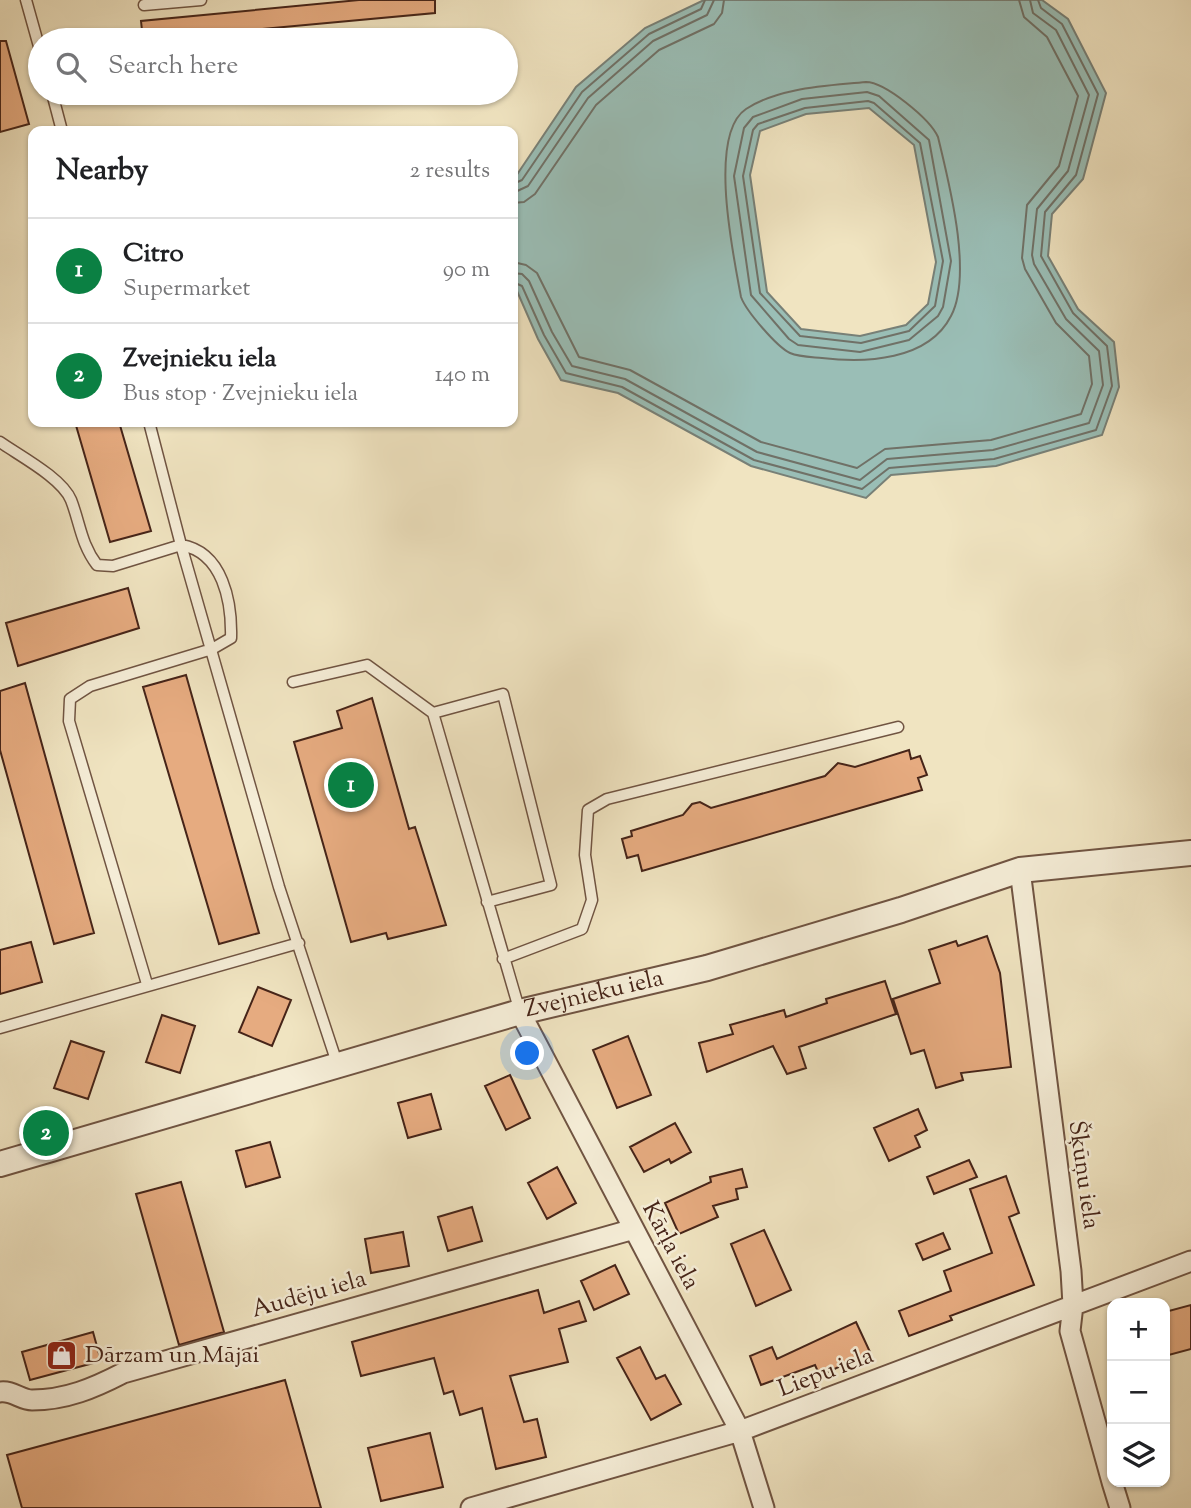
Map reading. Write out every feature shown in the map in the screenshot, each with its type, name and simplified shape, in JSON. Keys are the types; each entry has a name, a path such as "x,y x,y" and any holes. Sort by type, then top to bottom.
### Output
{"street":[{"name":"Zvejnieku iela","path":"0,1164 520,1012 707,968 901,910 1020,870 1191,853"},
{"name":"Šķūņu iela","path":"1020,870 1073,1305 1070,1331 1107,1464"},
{"name":"Kārļa iela","path":"520,1012 740,1431 764,1508"},
{"name":"Audēju iela","path":"0,1392 6,1391 29,1401 82,1394 123,1373 634,1229"},
{"name":"Liepu iela","path":"471,1508 740,1431 1191,1262"},
{"name":"Šķūņu iela","path":"1114,1487 1120,1508"}],"lane":[{"path":"26,0 34,28"},
{"path":"144,5 201,0"},
{"path":"55,105 61,126"},
{"path":"150,427 181,545 275,874 338,1067"},
{"path":"0,442 59,482 70,498 85,549 97,565 113,566 181,545 197,547 213,560 224,588 231,615 230,638 212,649 90,686 70,699 69,721 147,984"},
{"path":"293,682 367,665 433,713 520,1012"},
{"path":"433,713 503,694 551,885 487,902"},
{"path":"503,959 582,929 592,900 585,855 588,810 607,799 898,727"},
{"path":"0,1028 147,984 299,943"}],"water":[{"path":"704,0 1042,0 1068,19 1106,93 1083,179 1052,214 1048,256 1078,309 1114,342 1119,387 1102,435 996,466 891,475 866,498 751,466 618,393 561,380 538,339 518,293 518,173 576,87 645,28","holes":["869,108 914,145 936,262 928,304 906,325 860,336 801,329 767,292 750,175 760,131 806,114"]}],"building":[{"path":"359,0 435,0 435,13 273,28 142,28 141,21"},
{"path":"0,41 6,41 29,124 0,132"},
{"path":"76,427 120,427 151,531 110,542"},
{"path":"128,588 139,628 18,666 6,623"},
{"path":"186,675 259,933 219,944 143,687"},
{"path":"25,683 94,933 54,944 0,750 0,691"},
{"path":"372,698 409,829 415,827 446,925 388,939 386,933 351,942 294,742 342,728 337,711"},
{"path":"909,750 911,759 920,756 927,775 918,778 922,790 642,871 638,855 627,858 622,839 632,836 631,831 683,815 692,804 700,802 711,808 825,776 838,763 855,767"},
{"path":"987,936 1000,973 1011,1067 961,1073 963,1080 936,1088 924,1050 911,1054 893,999 940,983 929,950 956,941 958,946"},
{"path":"31,942 42,982 0,994 0,950"},
{"path":"885,981 896,1014 799,1047 806,1068 787,1074 773,1046 707,1072 699,1043 733,1034 730,1025 784,1010 786,1017 827,1003 826,999"},
{"path":"258,987 291,1000 272,1046 239,1032"},
{"path":"162,1015 195,1026 180,1073 146,1062"},
{"path":"628,1036 651,1095 617,1108 593,1050"},
{"path":"71,1041 104,1052 88,1099 54,1088"},
{"path":"510,1075 530,1118 506,1130 485,1086"},
{"path":"431,1094 441,1129 408,1138 398,1103"},
{"path":"918,1109 927,1130 915,1136 920,1147 889,1161 874,1128"},
{"path":"675,1123 691,1152 671,1163 669,1159 644,1172 630,1147"},
{"path":"270,1142 280,1177 246,1187 236,1151"},
{"path":"969,1160 977,1177 934,1194 927,1177"},
{"path":"557,1167 576,1203 547,1219 528,1183"},
{"path":"742,1169 747,1187 736,1189 738,1199 713,1206 718,1217 679,1234 665,1203 711,1182 710,1177"},
{"path":"1006,1176 1019,1213 1009,1217 1034,1285 950,1316 952,1320 909,1336 899,1311 951,1291 944,1271 992,1253 970,1189"},
{"path":"181,1182 224,1332 179,1345 136,1194"},
{"path":"472,1207 482,1241 448,1251 438,1217"},
{"path":"764,1230 791,1290 756,1306 731,1244"},
{"path":"403,1232 409,1266 371,1273 365,1239"},
{"path":"943,1233 950,1249 923,1260 916,1244"},
{"path":"615,1265 629,1294 594,1310 581,1281"},
{"path":"538,1290 544,1313 579,1301 586,1321 559,1329 568,1362 510,1376 524,1422 537,1419 546,1457 496,1469 482,1408 460,1415 453,1391 444,1394 434,1358 361,1376 352,1342"},
{"path":"1191,1305 1191,1349 1170,1355 1170,1311"},
{"path":"856,1322 870,1352 820,1376 815,1365 761,1385 750,1356 772,1347 777,1359"},
{"name":"Dārzam un Mājai","path":"93,1332 101,1361 30,1380 22,1352"},
{"path":"640,1347 656,1379 665,1375 681,1404 651,1420 617,1358"},
{"path":"285,1380 321,1508 22,1508 7,1455"},
{"path":"430,1433 443,1487 381,1501 368,1448"}],"place":[{"name":"Citro","path":"351,785"},
{"name":"Zvejnieku iela","path":"46,1133"},
{"name":"Dārzam un Mājai","path":"62,1356"}]}
